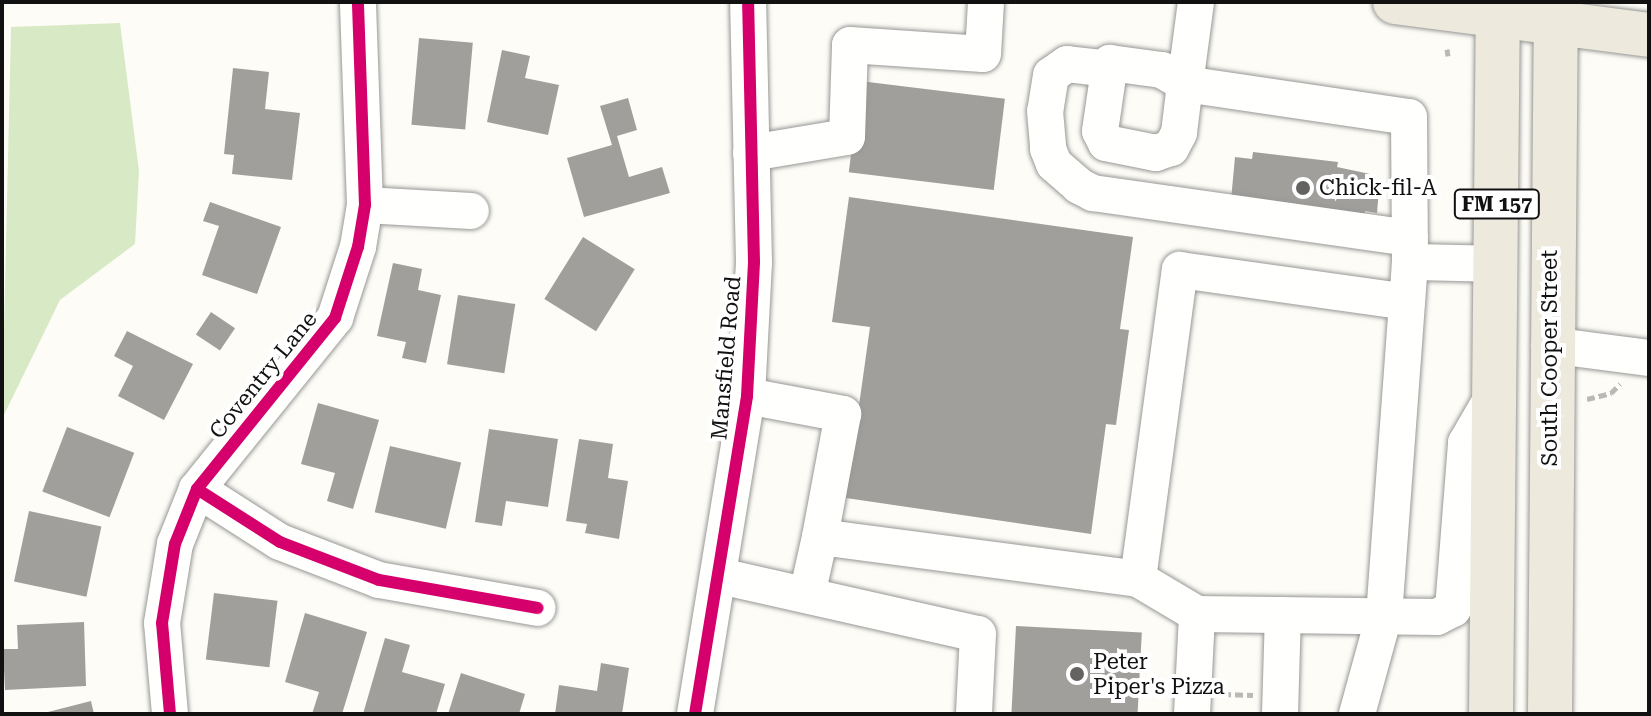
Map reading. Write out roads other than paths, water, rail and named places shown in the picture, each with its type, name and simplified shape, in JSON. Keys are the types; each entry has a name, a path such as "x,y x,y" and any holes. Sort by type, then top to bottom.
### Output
{"main road":[{"path":"1395,2 1555,12 1649,35"},
{"name":"FM 157","path":"1491,714 1498,9"},
{"name":"South Cooper Street","path":"1550,714 1549,345 1555,12"}],"street":[{"name":"Coventry Lane","path":"170,714 162,623 175,544 197,489 335,318 365,205 358,2"},
{"name":"Mansfield Road","path":"695,714 720,576 747,396 754,262 748,2"},
{"path":"751,153 847,137 850,45 983,54 986,2"},
{"path":"1196,2 1185,84 1179,133 1171,148 1156,153 1121,149 1106,143 1100,131 1110,63 1162,70 1185,84 1409,117 1410,250 1384,616 1357,714"},
{"path":"1110,69 1060,66 1051,75 1045,111 1045,139 1054,164 1093,193 1496,264"},
{"path":"365,205 471,211"},
{"path":"1138,579 1180,270 1407,302"},
{"path":"1549,345 1639,369"},
{"path":"820,537 1138,579 1197,614 1437,617 1453,609 1466,443 1496,391"},
{"path":"747,396 843,414 807,595"},
{"path":"197,489 280,542 379,580 538,608"},
{"path":"720,576 978,634 974,714"},
{"path":"1192,714 1197,614"},
{"path":"1280,714 1283,615"}],"place":[{"name":"Chick-fil-A","path":"1303,188"},
{"name":"Peter Piper's Pizza","path":"1077,674"}]}
